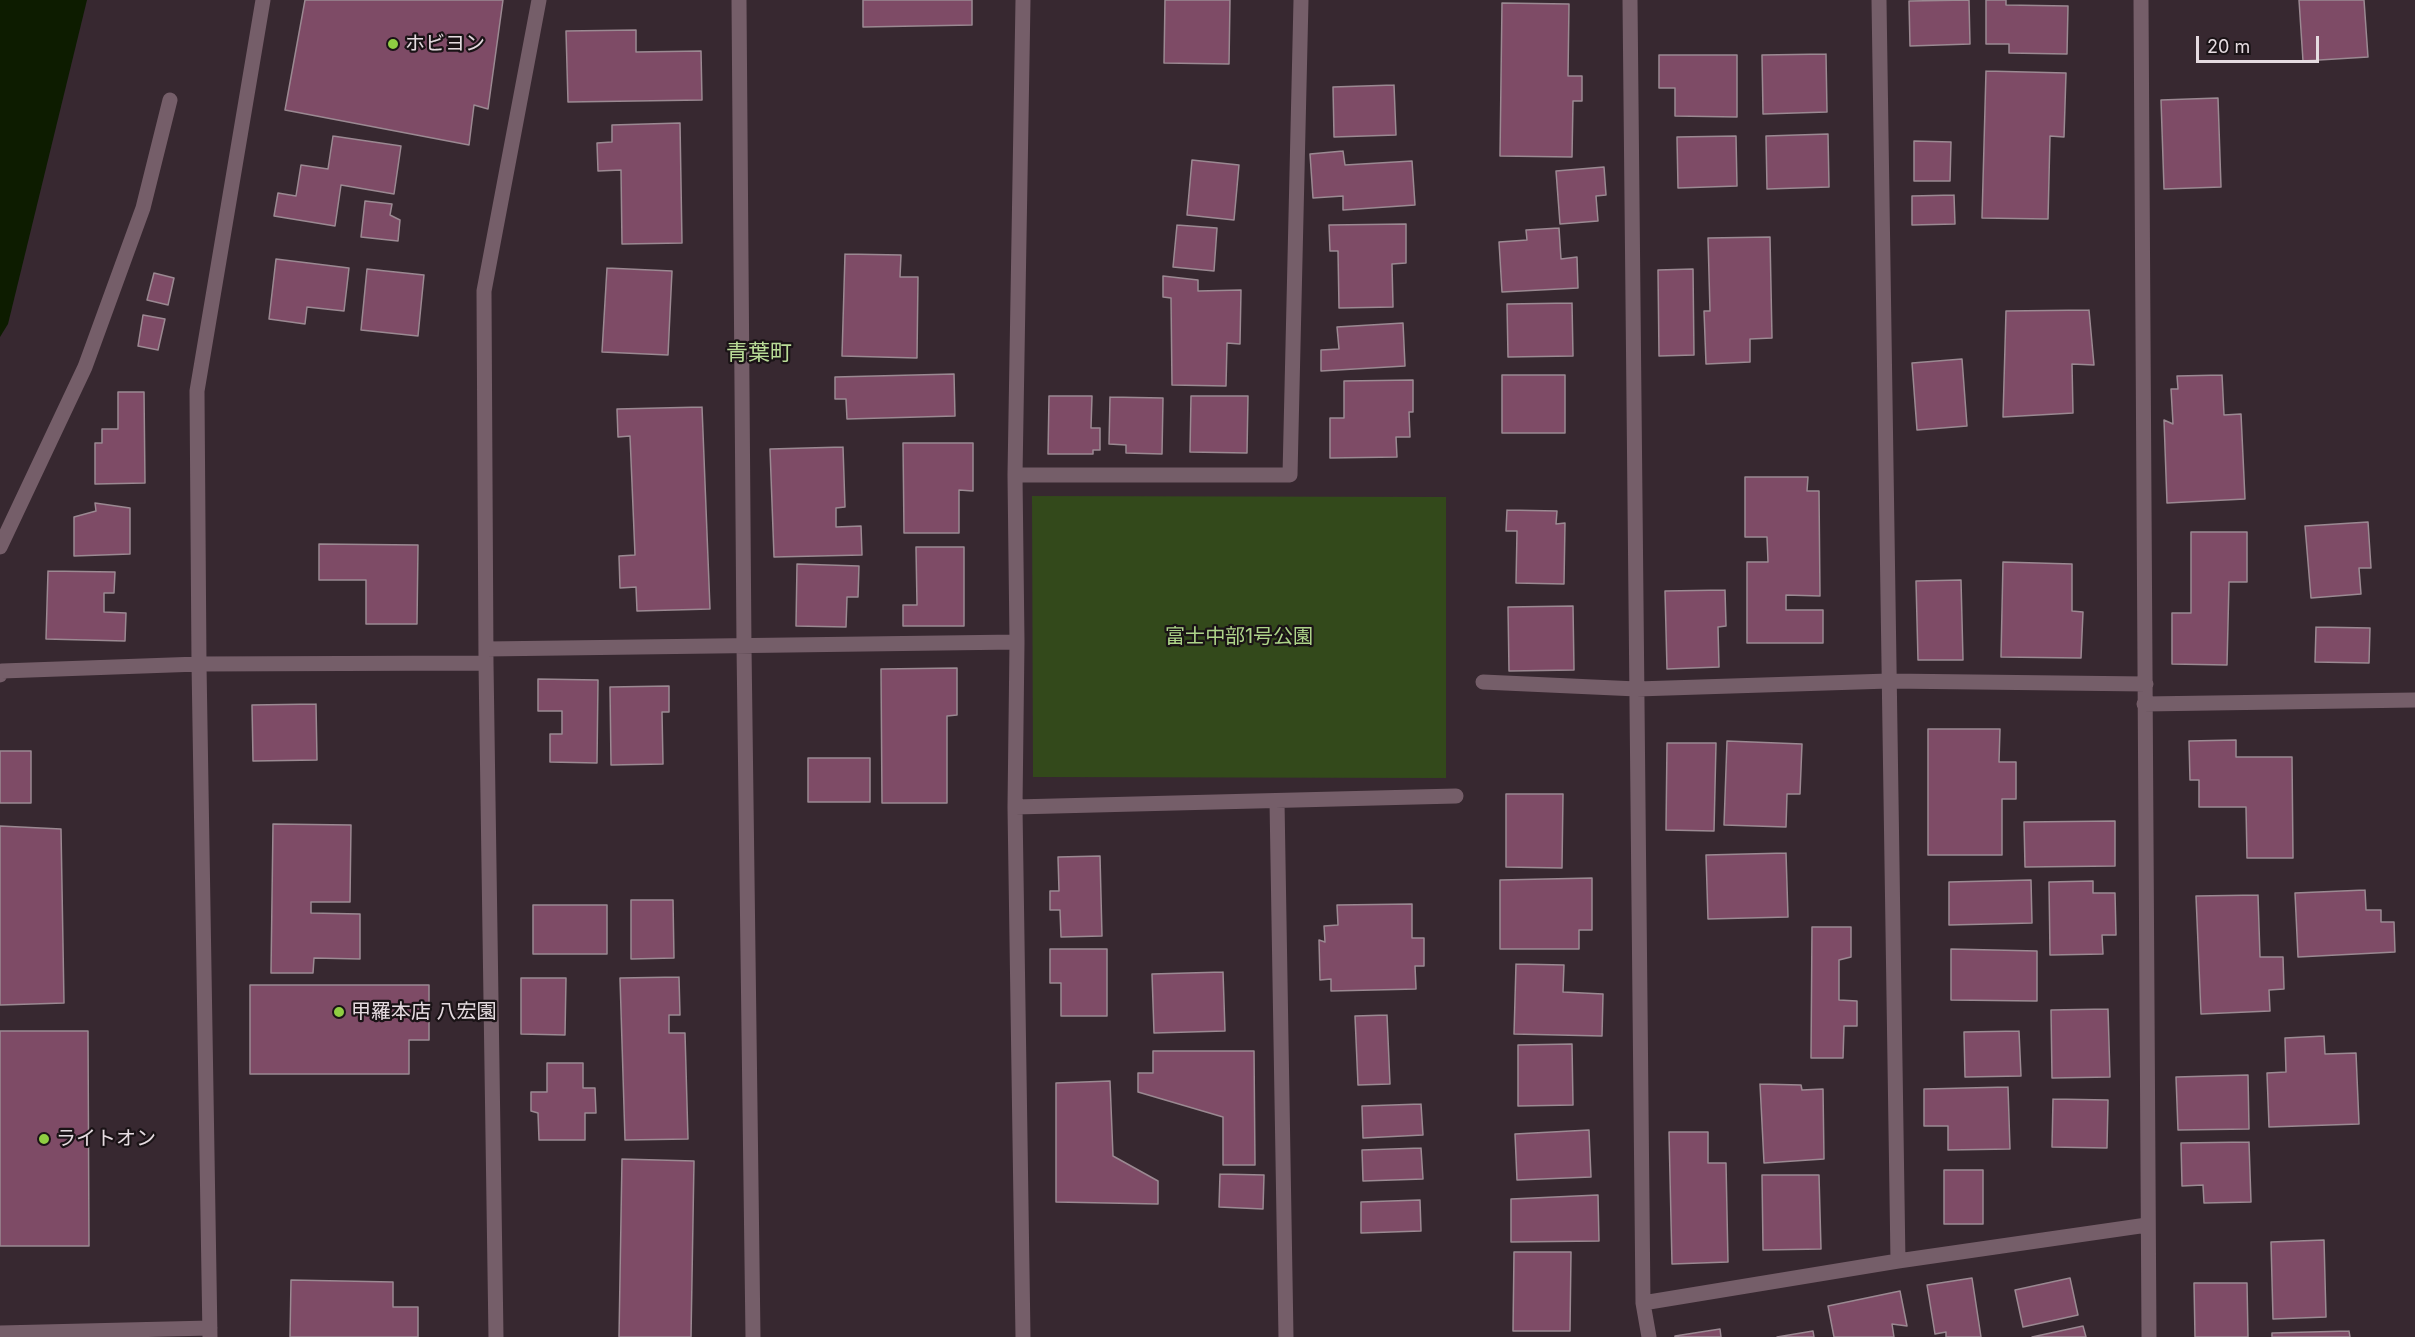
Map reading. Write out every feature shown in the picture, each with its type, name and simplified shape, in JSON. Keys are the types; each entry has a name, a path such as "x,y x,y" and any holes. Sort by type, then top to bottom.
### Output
{"street":[{"path":"0,1333 210,1332 197,391 263,0"},
{"path":"496,1337 486,656 484,291 539,0"},
{"path":"739,0 753,1337"},
{"path":"1023,0 1015,476 1017,642 1015,807 1023,1337"},
{"path":"1015,476 1290,475 1301,0"},
{"path":"1630,0 1642,1303 1649,1337"},
{"path":"1880,0 1898,1261"},
{"path":"2141,0 2149,1337"},
{"path":"0,547 85,367 143,208 170,100"},
{"path":"0,675 2,671 744,646 1017,642"},
{"path":"1483,682 1637,689 1889,681 2146,684"},
{"path":"2145,704 2415,700"},
{"path":"1015,807 1456,796"},
{"path":"1277,801 1286,1337"},
{"path":"1642,1303 1898,1261 2147,1225"}],"green space":[{"name":"富士中部1号公園","path":"1032,496 1446,497 1446,778 1033,777"}],"shaded area":[{"path":"0,0 87,0 8,324 0,337"}],"building":[{"path":"305,0 503,0 488,109 474,105 469,145 285,110"},
{"path":"863,0 972,0 972,25 863,27"},
{"path":"1165,0 1230,0 1229,64 1164,63"},
{"path":"1969,0 1970,44 1910,46 1909,1"},
{"path":"1986,0 2006,0 2006,5 2068,6 2067,54 2009,53 2009,44 1986,44"},
{"path":"2299,0 2364,0 2368,57 2303,61"},
{"path":"1502,3 1569,4 1568,76 1582,76 1582,101 1573,101 1572,157 1500,156"},
{"path":"636,30 636,52 701,51 702,100 568,102 566,31"},
{"path":"1826,54 1827,112 1763,114 1762,55"},
{"path":"1659,55 1737,55 1737,117 1675,116 1675,88 1659,88"},
{"path":"1986,71 2066,73 2064,137 2050,136 2048,219 1982,218"},
{"path":"1394,85 1396,135 1334,137 1333,87"},
{"path":"2218,98 2221,187 2164,189 2161,100"},
{"path":"680,123 682,243 622,244 621,170 598,171 597,143 612,142 612,125"},
{"path":"1828,134 1829,187 1767,189 1766,136"},
{"path":"333,136 401,146 394,194 341,185 335,226 274,216 278,193 296,196 301,165 328,169"},
{"path":"1736,136 1737,186 1678,188 1677,137"},
{"path":"1914,141 1951,142 1950,181 1914,181"},
{"path":"1343,151 1345,165 1412,161 1415,205 1343,210 1343,196 1313,198 1310,154"},
{"path":"1192,160 1239,165 1234,220 1187,215"},
{"path":"1604,167 1606,195 1596,196 1598,221 1560,224 1556,171"},
{"path":"1954,195 1955,224 1912,225 1912,196"},
{"path":"365,201 392,204 390,215 400,220 398,241 361,237"},
{"path":"1406,224 1406,263 1392,264 1393,307 1339,308 1338,251 1330,251 1329,225"},
{"path":"1177,225 1217,228 1214,271 1173,267"},
{"path":"1559,228 1561,259 1577,257 1578,288 1502,292 1499,242 1527,240 1526,230"},
{"path":"1770,237 1772,338 1750,339 1750,362 1706,364 1704,311 1710,311 1708,238"},
{"path":"845,254 901,255 900,277 918,277 917,358 842,356"},
{"path":"276,259 349,268 344,311 307,307 305,324 269,319"},
{"path":"607,268 672,271 668,355 602,352"},
{"path":"367,269 424,275 418,336 361,330"},
{"path":"1693,269 1694,355 1659,356 1658,270"},
{"path":"154,273 174,278 168,305 147,300"},
{"path":"1163,276 1198,280 1198,291 1241,290 1240,344 1227,343 1226,386 1172,385 1171,298 1163,297"},
{"path":"1572,303 1573,356 1508,357 1507,304"},
{"path":"2089,310 2094,365 2072,364 2073,413 2003,417 2006,311"},
{"path":"143,315 165,319 158,350 138,346"},
{"path":"1403,323 1405,366 1321,371 1321,350 1339,349 1337,327"},
{"path":"1962,359 1967,426 1917,430 1912,363"},
{"path":"954,374 955,416 847,419 846,399 835,399 835,377"},
{"path":"1502,375 1565,375 1565,433 1502,433"},
{"path":"2222,375 2224,415 2241,414 2245,499 2167,503 2164,420 2173,424 2171,389 2178,389 2177,376"},
{"path":"1413,380 1413,412 1409,412 1410,437 1396,437 1397,457 1330,458 1330,418 1344,418 1344,381"},
{"path":"118,392 144,392 145,483 95,484 95,443 102,443 102,429 118,429"},
{"path":"1049,396 1092,396 1091,428 1100,428 1100,450 1093,450 1093,454 1048,454"},
{"path":"1191,396 1248,396 1247,453 1190,452"},
{"path":"1110,397 1163,398 1162,454 1126,453 1126,445 1109,444"},
{"path":"702,407 710,609 637,611 636,587 620,588 619,556 635,555 630,436 618,437 617,409"},
{"path":"903,443 973,443 973,491 959,490 959,533 904,533"},
{"path":"843,447 845,507 836,508 836,527 861,526 862,555 774,557 770,449"},
{"path":"1745,477 1808,477 1807,491 1819,491 1820,596 1786,595 1786,610 1823,610 1823,643 1747,643 1747,562 1768,562 1767,537 1745,537"},
{"path":"95,503 130,508 130,554 74,556 74,517 96,511"},
{"path":"1507,510 1557,511 1556,524 1565,523 1564,584 1516,583 1517,531 1506,531"},
{"path":"2368,522 2371,568 2359,568 2361,594 2311,598 2305,526"},
{"path":"2191,532 2247,532 2247,582 2229,582 2227,665 2172,664 2172,613 2191,613"},
{"path":"319,544 418,545 417,624 366,624 366,580 319,580"},
{"path":"916,547 964,547 964,626 903,626 903,605 917,605"},
{"path":"2003,562 2072,564 2072,611 2083,612 2081,658 2001,657"},
{"path":"797,564 859,566 858,597 847,597 846,627 796,626"},
{"path":"48,571 115,572 114,593 104,593 104,612 126,613 125,641 46,639"},
{"path":"1961,580 1963,660 1918,660 1916,581"},
{"path":"1725,590 1726,626 1718,627 1719,667 1667,669 1665,591"},
{"path":"1573,606 1574,670 1509,671 1508,607"},
{"path":"2316,627 2370,628 2369,663 2315,662"},
{"path":"957,668 957,715 947,716 947,803 882,803 881,669"},
{"path":"538,679 598,680 597,763 550,762 550,734 562,734 562,711 538,711"},
{"path":"669,686 669,712 662,712 663,764 611,765 610,687"},
{"path":"316,704 317,760 253,761 252,705"},
{"path":"1928,729 2000,729 1999,762 2016,762 2016,799 2002,799 2002,855 1928,855"},
{"path":"2236,740 2236,757 2292,757 2293,858 2247,858 2246,807 2199,807 2199,780 2190,780 2189,741"},
{"path":"1727,741 1802,744 1800,794 1787,794 1786,827 1724,825"},
{"path":"1667,743 1716,743 1714,831 1666,830"},
{"path":"0,751 31,751 31,803 0,803"},
{"path":"808,758 870,758 870,802 808,802"},
{"path":"1506,794 1563,794 1562,868 1506,867"},
{"path":"2115,821 2115,866 2025,867 2024,822"},
{"path":"273,824 351,825 350,902 311,902 311,913 360,914 360,959 314,958 313,973 271,973"},
{"path":"0,826 61,829 64,1003 0,1005"},
{"path":"1786,853 1788,917 1708,919 1706,855"},
{"path":"1100,856 1102,936 1061,937 1060,910 1050,910 1050,891 1059,891 1058,857"},
{"path":"1592,878 1592,930 1579,930 1579,949 1500,949 1500,880"},
{"path":"2031,880 2032,923 1949,925 1949,882"},
{"path":"2093,881 2093,893 2115,893 2116,935 2102,935 2103,954 2050,955 2049,882"},
{"path":"2365,890 2366,910 2381,910 2381,922 2394,922 2395,952 2298,957 2295,893"},
{"path":"2258,895 2260,957 2283,957 2284,989 2269,990 2270,1011 2201,1014 2196,896"},
{"path":"631,900 673,900 674,958 631,959"},
{"path":"1412,904 1412,938 1424,938 1424,966 1415,966 1416,989 1331,991 1331,979 1320,980 1319,940 1325,942 1324,926 1338,925 1337,905"},
{"path":"533,905 607,905 607,954 533,954"},
{"path":"1812,927 1851,927 1851,957 1839,960 1839,1000 1857,1001 1857,1026 1844,1026 1843,1058 1811,1058"},
{"path":"1050,949 1107,949 1107,1016 1061,1016 1061,983 1050,983"},
{"path":"1951,949 2037,951 2037,1001 1951,1000"},
{"path":"1516,964 1564,965 1563,992 1603,994 1602,1036 1514,1034"},
{"path":"1223,972 1225,1031 1154,1033 1152,974"},
{"path":"679,977 680,1015 669,1015 669,1033 685,1033 688,1139 625,1140 620,978"},
{"path":"521,978 566,978 565,1035 521,1034"},
{"name":"甲羅本店 八宏園","path":"250,985 429,985 429,1040 409,1040 409,1074 250,1074"},
{"path":"2108,1009 2110,1077 2052,1078 2051,1010"},
{"path":"1387,1015 1390,1084 1358,1085 1355,1016"},
{"name":"ライトオン","path":"0,1031 88,1031 89,1246 0,1246"},
{"path":"2019,1031 2021,1076 1965,1077 1964,1032"},
{"path":"2324,1036 2325,1054 2356,1053 2359,1124 2269,1127 2267,1073 2286,1072 2285,1038"},
{"path":"1572,1044 1573,1105 1518,1106 1518,1045"},
{"path":"1153,1051 1254,1051 1255,1165 1223,1165 1223,1117 1138,1092 1138,1073 1153,1073"},
{"path":"547,1063 583,1063 583,1088 595,1088 596,1113 585,1113 585,1140 539,1140 538,1113 531,1111 531,1092 547,1092"},
{"path":"2248,1075 2249,1129 2178,1130 2176,1077"},
{"path":"1110,1081 1113,1156 1158,1181 1158,1204 1056,1202 1056,1083"},
{"path":"1760,1084 1801,1085 1802,1090 1823,1089 1824,1159 1764,1163"},
{"path":"2008,1087 2010,1149 1948,1150 1948,1126 1924,1126 1924,1089"},
{"path":"2053,1099 2108,1100 2107,1148 2052,1147"},
{"path":"1421,1104 1423,1135 1363,1138 1362,1106"},
{"path":"1589,1130 1591,1177 1517,1180 1515,1134"},
{"path":"1669,1132 1708,1132 1708,1163 1726,1163 1728,1262 1672,1264"},
{"path":"2249,1142 2251,1202 2204,1203 2203,1185 2182,1186 2181,1143"},
{"path":"1421,1148 1423,1179 1363,1181 1362,1150"},
{"path":"622,1159 694,1161 691,1337 619,1337"},
{"path":"1944,1170 1983,1170 1983,1224 1944,1224"},
{"path":"1220,1174 1264,1175 1263,1209 1219,1207"},
{"path":"1762,1175 1819,1175 1821,1249 1763,1250"},
{"path":"1598,1195 1599,1241 1511,1242 1511,1199"},
{"path":"1420,1200 1421,1231 1361,1233 1361,1202"},
{"path":"2324,1240 2326,1317 2273,1319 2271,1242"},
{"path":"1514,1252 1571,1252 1570,1331 1513,1331"},
{"path":"1972,1278 1981,1337 1946,1337 1946,1332 1935,1334 1927,1285"},
{"path":"2070,1278 2078,1315 2023,1327 2015,1290"},
{"path":"291,1280 393,1282 393,1307 418,1307 418,1337 290,1337"},
{"path":"2194,1283 2247,1283 2248,1337 2195,1337"},
{"path":"1900,1291 1907,1326 1892,1324 1894,1337 1834,1337 1828,1306"},
{"path":"2083,1326 2086,1337 2032,1337"},
{"path":"1720,1329 1721,1337 1675,1337 1675,1336"},
{"path":"1813,1331 1814,1337 1777,1337"},
{"path":"2349,1331 2350,1337 2272,1337 2272,1333"}],"place":[{"name":"ホビヨン","path":"393,44"},
{"name":"甲羅本店 八宏園","path":"339,1012"},
{"name":"ライトオン","path":"44,1139"}],"district":[{"name":"青葉町","path":"759,353"}]}
